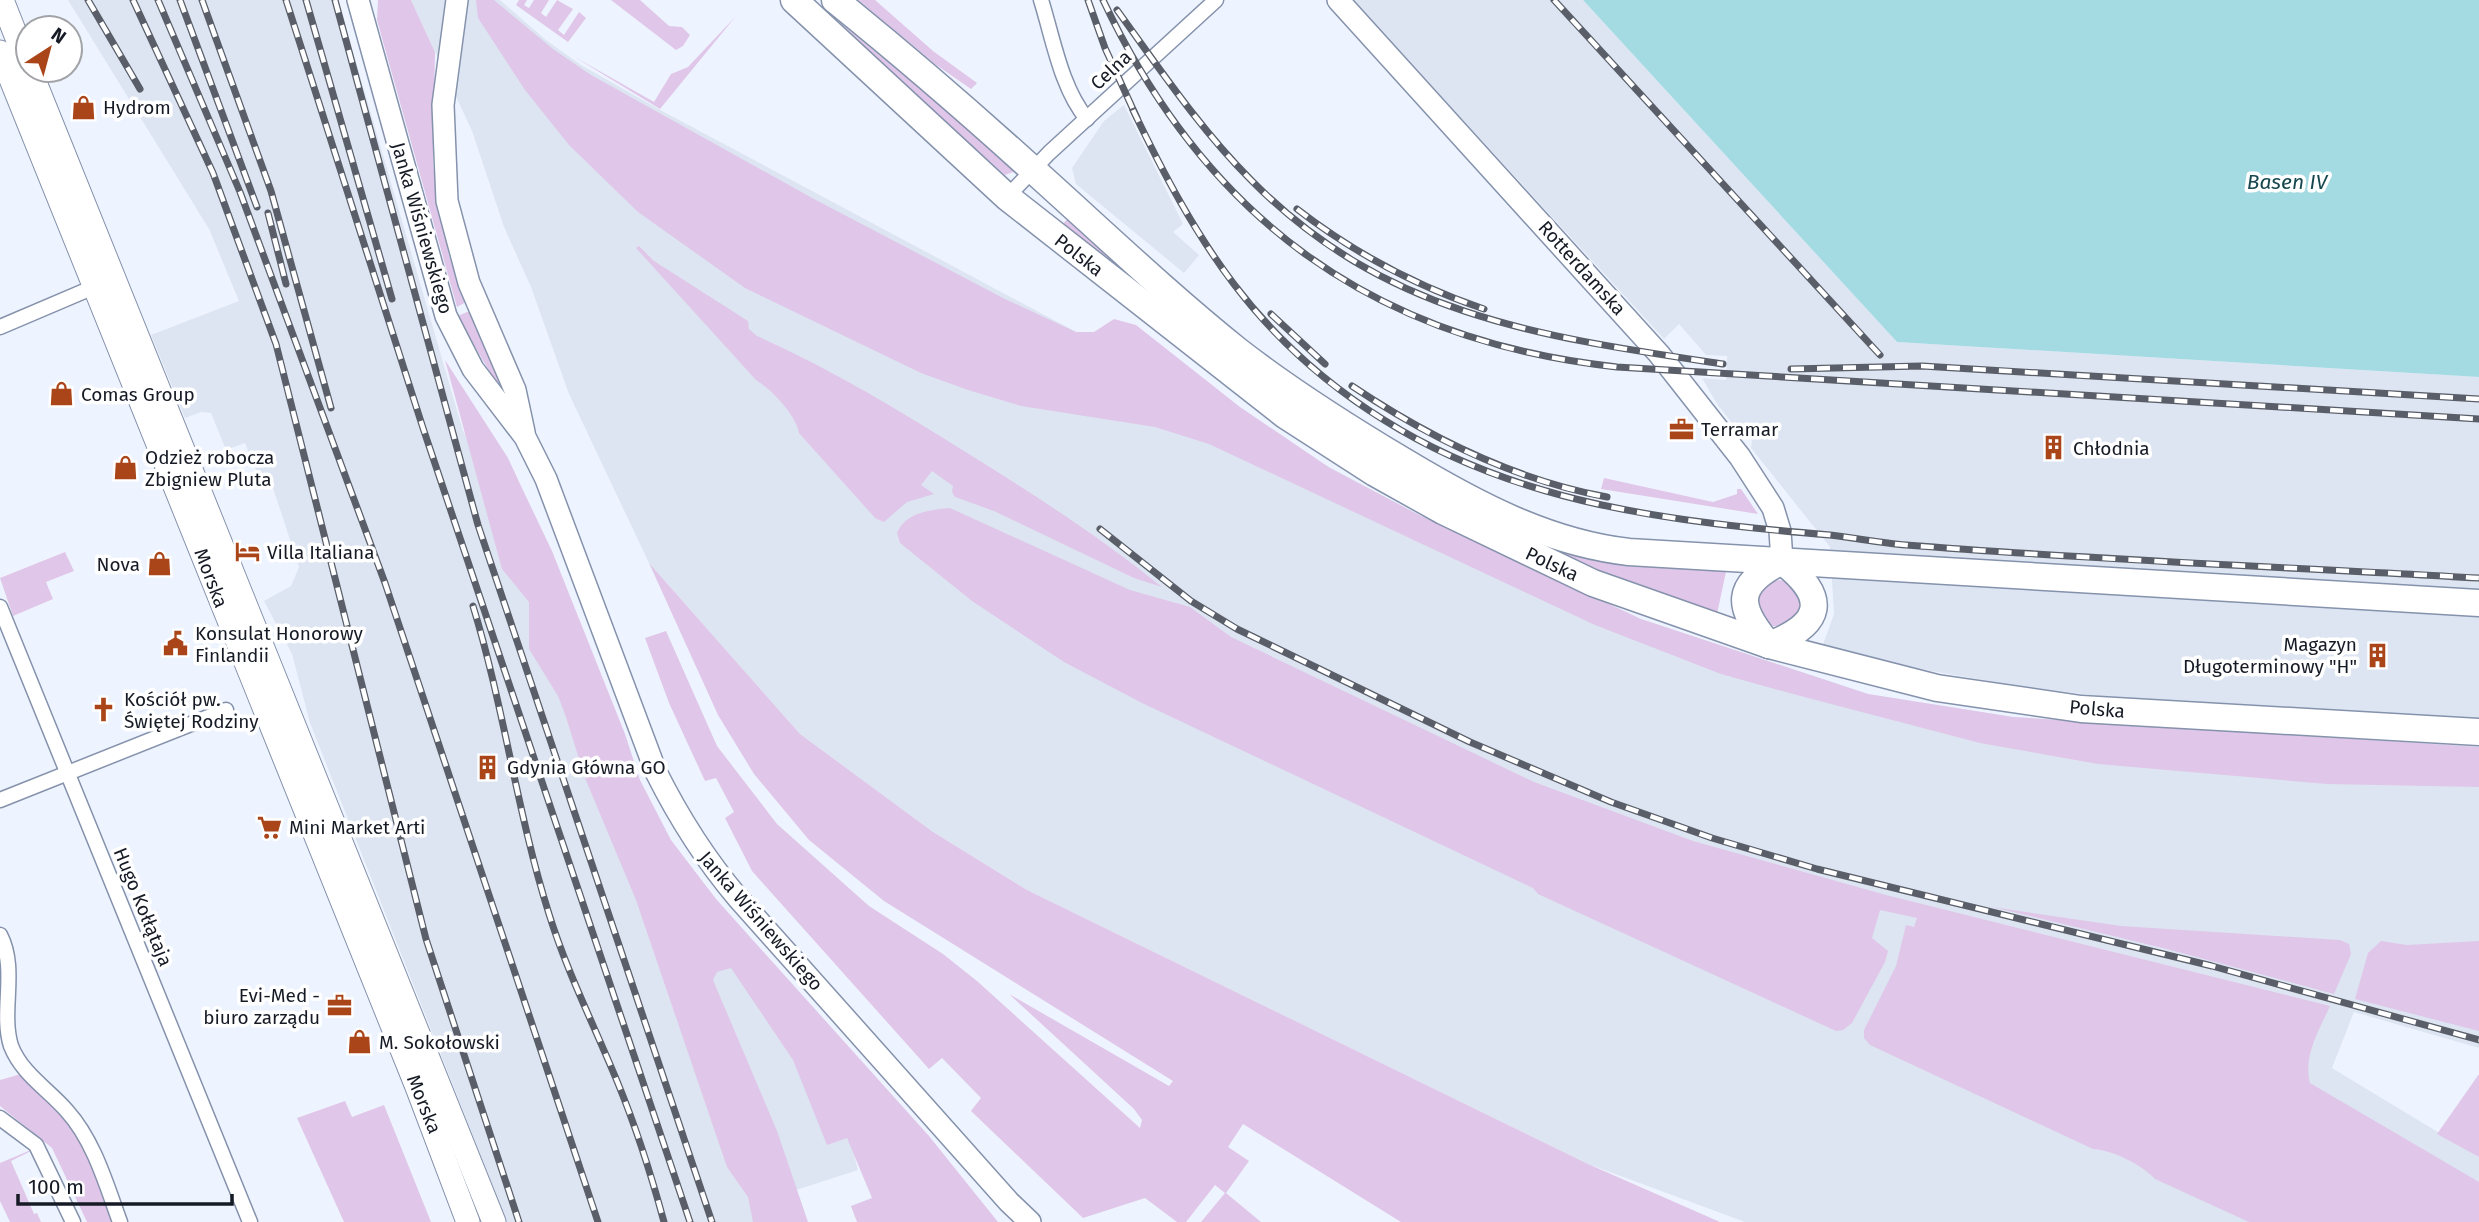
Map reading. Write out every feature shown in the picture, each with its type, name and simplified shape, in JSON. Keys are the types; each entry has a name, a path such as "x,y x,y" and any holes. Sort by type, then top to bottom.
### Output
{"highway":[{"name":"Polska","path":"794,0 1007,197 1263,398 1375,473 1443,511 1593,583 1769,645 1937,688 2081,709 2479,733"},
{"name":"Polska","path":"835,0 1033,169 1238,350 1344,426 1440,483 1513,520 1581,545 1629,552 2479,603"},
{"path":"1782,561 1803,578 1814,603 1812,617 1795,635 1769,645 1746,614 1744,595 1751,582 1762,572 1782,561"}],"main road":[{"name":"Morska","path":"2,0 14,30"},
{"name":"Janka Wiśniewskiego","path":"358,0 446,316 473,369 526,437"},
{"name":"Janka Wiśniewskiego","path":"457,0 445,87 443,160 450,219 469,283 515,390 526,437 551,492 656,772 698,847 738,898 1009,1202 1030,1222"},
{"name":"Rotterdamska","path":"1338,0 1664,360 1740,457 1773,508 1780,531 1782,561"},
{"name":"Morska","path":"0,52 412,1075 468,1222"},
{"name":"Morska","path":"35,84 494,1222"},
{"name":"Janka Wiśniewskiego","path":"1009,1202 1018,1222"}],"street":[{"path":"1041,0 1063,73 1078,109 1087,119"},
{"name":"Celna","path":"1007,197 1033,169 1216,0"},
{"path":"0,327 94,287"},
{"name":"Hugo Kołłątaja","path":"0,607 250,1222"},
{"path":"0,800 226,710"},
{"path":"0,935 7,953 6,1022 10,1044 30,1076 68,1112 79,1128 90,1147 120,1222"},
{"path":"0,1118 36,1144 73,1222"}],"shaded area":[{"path":"68,0 338,0 463,431 539,561 643,810 763,956 828,1056 858,1170 753,1204 757,1222 507,1222 310,723 292,654 264,601 291,586 299,567 270,479 261,482 245,443 226,450 211,413 201,412 185,418 151,335 239,301 209,229 84,26 84,14 77,14"},
{"path":"378,0 411,0 435,52 433,165 449,256 466,302 457,307 377,20"},
{"path":"411,0 500,0 546,40 581,65 664,112 1421,516 1641,619 1868,694 2013,717 2479,747 2479,1048 2354,1012 2332,1068 2479,1157 2479,1222 1745,1222 1588,1164 1027,890 933,832 800,734 649,563 569,394 531,287 504,227 472,131"},
{"path":"476,0 494,0 553,49 591,75 814,199 1005,299 1076,332 1094,332 1114,319 1136,325 1240,407 1330,468 1421,516 1641,619 1868,694 2013,717 2479,747 2479,787 2327,784 2098,764 1980,743 1793,694 1721,674 1595,625 1209,444 1155,427 1021,406 921,373 745,288 638,212 569,145 525,90 478,18"},
{"path":"519,0 527,0 524,5 529,8 534,0 549,0 541,13 546,17 557,0 573,9 558,30 564,35 579,12 586,18 568,42 516,5"},
{"path":"611,0 640,0 669,26 682,27 690,35 683,46 676,50"},
{"path":"812,0 888,62 930,90 1013,167 1013,172 1005,175 975,148 934,119"},
{"path":"858,0 875,0 933,51 977,83 971,89 935,64"},
{"path":"1353,0 1583,0 1897,342 2479,377 2479,722 2174,705 2018,686 1885,663 1822,647 1834,614 1830,547 1751,448 1752,441 1746,434 1740,433 1717,404 1702,378 1726,380 1727,356 1706,355 1679,324 1664,339"},
{"path":"736,16 660,109 573,56 654,102 671,74 688,67"},
{"path":"1124,105 1183,224 1173,232 1199,255 1184,273 1076,184 1072,168 1104,121"},
{"path":"1071,215 1498,523 1727,567 1717,614 1575,566 1366,455 1061,226"},
{"path":"639,246 654,261 748,321 749,329 757,336 840,377 946,440 1069,518 1162,587 1134,578 994,511 955,497 953,486 932,471 921,485 934,494 907,502 884,522 875,518 799,433 793,418 782,403 756,380 636,248"},
{"path":"470,311 508,396 505,398 457,316"},
{"path":"445,360 508,458 552,551 625,734 640,780 671,840 716,899 929,1136 998,1222 857,1222 851,1206 872,1198 847,1138 827,1145 793,1060 731,968 717,972 713,980 777,1131 808,1222 753,1222 748,1197 727,1167 636,900 585,778 558,696 529,649 529,602 502,569"},
{"path":"1604,478 1713,502 1737,494 1737,489 1741,489 1758,514 1601,489"},
{"path":"950,508 1130,590 1190,607 1231,637 1534,782 1693,841 1886,895 2330,1006 2310,1053 2310,1083 2479,1182 2479,1222 2249,1222 2155,1179 2127,1159 2093,1149 1870,1045 1864,1038 1864,1030 1896,966 1906,925 1914,927 1917,918 1880,910 1872,938 1888,951 1885,962 1852,1023 1843,1030 1836,1031 1538,894 1533,888 1142,703 1064,662 972,601 900,543 897,533 912,516"},
{"path":"65,552 74,571 46,582 53,599 13,616 0,578"},
{"path":"649,563 800,734 933,832 1027,890 1588,1164 1720,1222 1401,1222 1243,1124 1228,1147 1249,1161 1226,1193 1261,1222 1201,1222 1225,1193 1215,1185 1186,1222 1177,1222 1145,1198 1083,1218 971,1111 981,1098 942,1058 929,1069 752,871 725,818 734,812 716,778 705,781 669,703 645,638 666,631 717,746 777,824 869,906 943,954 977,981 1140,1128 1142,1120 1134,1109 1009,994 1169,1086 1173,1081 884,901 809,840 754,774 718,715"},
{"path":"1772,581 1788,582 1802,600 1800,613 1783,624 1774,626 1763,623 1756,595"},
{"path":"1992,907 2121,926 2340,940 2349,944 2351,954 2334,994 2167,949"},
{"path":"2381,941 2407,945 2479,941 2479,1031 2355,999 2368,953"},
{"path":"21,1074 67,1120 87,1152 114,1222 87,1222 52,1148 0,1106 0,1080"},
{"path":"2479,1074 2479,1157 2437,1134"},
{"path":"345,1101 352,1117 384,1105 431,1222 344,1222 297,1118"},
{"path":"31,1150 38,1158 35,1159 31,1151 11,1161 34,1214 37,1213 41,1222 10,1222 0,1201 0,1163"}],"water":[{"name":"Basen IV","path":"1583,0 2479,0 2479,377 1897,342"}],"railway":[{"path":"88,0 140,89"},
{"path":"133,0 213,173 276,344 426,939 519,1222"},
{"path":"158,0 240,192 385,583 598,1222"},
{"path":"180,0 257,207"},
{"path":"202,0 271,191 331,408"},
{"path":"286,0 423,428 690,1222"},
{"path":"306,0 392,299"},
{"path":"335,0 478,525 712,1222"},
{"path":"1088,0 1105,48 1137,118"},
{"path":"1103,0 1145,78 1193,146 1248,206 1308,256 1375,297 1449,330 1530,353 1617,367 2479,419"},
{"path":"1554,0 1880,355"},
{"path":"1117,10 1181,98 1232,160 1302,226 1356,262 1412,291 1470,313 1530,330 1723,364"},
{"path":"1133,110 1181,203 1207,245 1265,322 1300,357 1339,389 1384,420 1436,449 1489,472 1544,490 1656,515 1897,544 2479,578"},
{"path":"1297,209 1386,267 1434,290 1484,309"},
{"path":"268,213 286,284"},
{"path":"1271,314 1325,364"},
{"path":"1791,369 1922,366 2479,399"},
{"path":"1352,386 1412,423 1474,455 1539,480 1607,497"},
{"path":"1100,529 1191,601 1237,629 1470,742 1611,802 1712,838 1817,869 2212,966 2479,1040"},
{"path":"473,606 549,914 572,978 631,1116 664,1222"}],"place":[{"name":"Hydrom","path":"83,107"},
{"name":"Comas Group","path":"61,394"},
{"name":"Terramar","path":"1681,429"},
{"name":"Chłodnia","path":"2053,448"},
{"name":"Odzież robocza Zbigniew Pluta","path":"125,468"},
{"name":"Villa Italiana","path":"247,552"},
{"name":"Nova","path":"160,564"},
{"name":"Konsulat Honorowy Finlandii","path":"175,644"},
{"name":"Magazyn Długoterminowy \"H\"","path":"2377,655"},
{"name":"Kościół pw. Świętej Rodziny","path":"104,710"},
{"name":"Gdynia Główna GO","path":"487,767"},
{"name":"Mini Market Arti","path":"269,827"},
{"name":"Evi-Med - biuro zarządu","path":"340,1006"},
{"name":"M. Sokołowski","path":"359,1042"}]}
